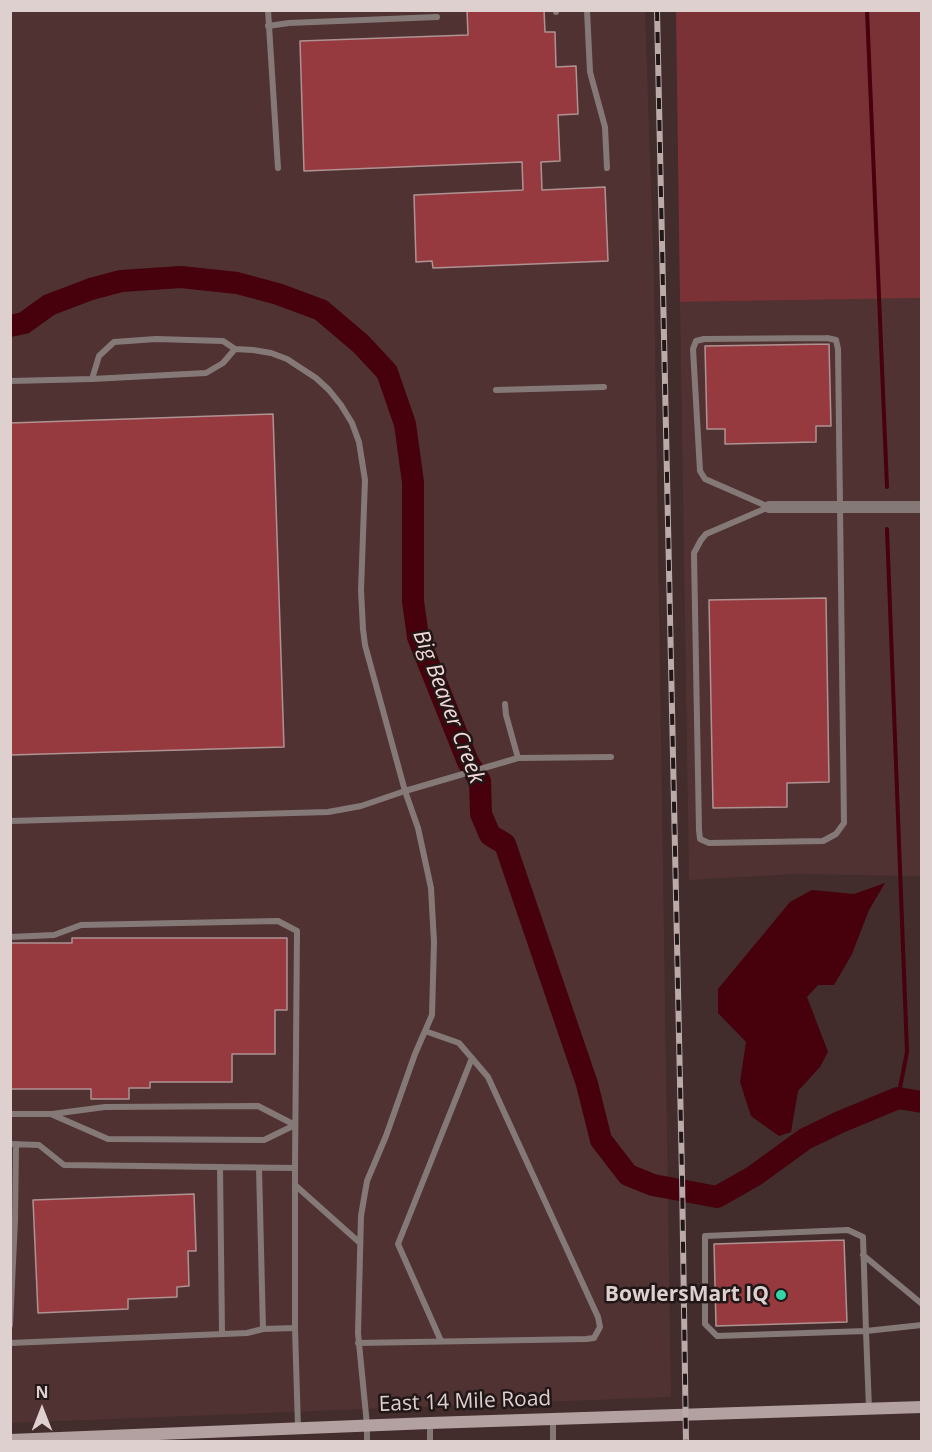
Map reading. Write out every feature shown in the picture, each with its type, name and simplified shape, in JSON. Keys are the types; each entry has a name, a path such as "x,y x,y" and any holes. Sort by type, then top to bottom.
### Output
{"main road":[{"name":"East 14 Mile Road","path":"10,1440 190,1437 367,1425 921,1407"}],"street":[{"path":"769,507 921,507"}],"lane":[{"path":"268,10 278,168"},
{"path":"587,10 590,72 605,127 606,168"},
{"path":"268,26 289,23 437,17"},
{"path":"827,338 836,340 838,349 844,823 836,834 824,841 709,843 700,839 699,830 694,554 700,540 706,534 769,507 705,479 700,471 693,349 696,341 704,339 827,338"},
{"path":"92,379 99,356 114,342 156,339 223,341 235,349 262,352 287,359 303,368 329,390 341,405 352,423 359,442 365,480 361,590 363,629 370,666 417,828 431,888 434,942 432,1015 367,1182 361,1216 358,1343 367,1442"},
{"path":"10,381 206,373 223,363 235,349"},
{"path":"496,390 604,387"},
{"path":"505,704 506,716 518,758"},
{"path":"10,821 328,812 361,806 518,758 610,757"},
{"path":"10,937 54,935 81,925 266,921 278,921 297,931 295,1328 298,1428"},
{"path":"358,1343 594,1338 600,1328 598,1317 488,1077 459,1044 425,1031"},
{"path":"441,1341 398,1244 472,1058"},
{"path":"10,1114 52,1114 105,1107 258,1106 295,1125"},
{"path":"52,1114 108,1139 264,1140 295,1125"},
{"path":"10,1325 13,1144 39,1145 64,1165 295,1168"},
{"path":"220,1167 222,1334"},
{"path":"259,1168 262,1329"},
{"path":"295,1185 360,1243"},
{"path":"869,1409 866,1331 863,1255 863,1237 848,1230 705,1236 705,1324 717,1336 866,1331 921,1325"},
{"path":"863,1255 921,1304"},
{"path":"10,1344 247,1333 262,1329 295,1328"},
{"path":"553,1419 553,1442"},
{"path":"430,1423 430,1442"}],"shaded area":[{"path":"10,11 645,11 654,277 671,1397 11,1423"},
{"path":"676,11 921,11 921,298 680,302"},
{"path":"921,298 921,878 918,876 796,874 689,880 680,302"},
{"path":"885,883 869,910 852,954 834,985 818,985 807,997 828,1052 820,1067 798,1091 791,1132 779,1136 751,1116 740,1082 746,1042 718,1013 718,989 790,902 812,890 854,894"}],"building":[{"path":"467,10 544,10 545,32 555,32 556,67 576,66 578,114 558,115 560,161 541,162 542,190 605,187 608,261 433,268 432,261 416,262 414,195 523,190 522,162 304,171 300,41 468,35"},
{"path":"829,344 831,426 816,426 816,442 725,444 725,429 707,429 705,346"},
{"path":"273,414 284,747 10,755 10,423"},
{"path":"826,598 829,782 787,783 787,807 713,808 709,600"},
{"path":"72,938 287,938 287,1010 275,1010 275,1054 232,1054 232,1082 150,1082 150,1088 129,1088 129,1099 91,1099 91,1089 10,1089 10,943 72,943"},
{"path":"194,1194 196,1251 188,1251 189,1286 177,1287 177,1297 128,1299 128,1309 38,1313 33,1200"},
{"path":"844,1240 847,1322 716,1326 714,1244"}],"waterway":[{"path":"867,10 887,487"},
{"name":"Big Beaver Creek","path":"10,326 24,323 49,305 91,289 121,281 181,277 237,283 278,294 321,310 361,344 387,372 405,424 413,482 413,601 418,637 468,762 480,781 481,814 490,835 505,844 587,1084 601,1140 628,1175 653,1185 717,1197 754,1176 805,1139 840,1122 898,1098 922,1102"},
{"path":"887,529 907,1052 898,1098"}],"railway":[{"path":"657,10 686,1442"}],"place":[{"name":"BowlersMart IQ","path":"781,1295"}]}
